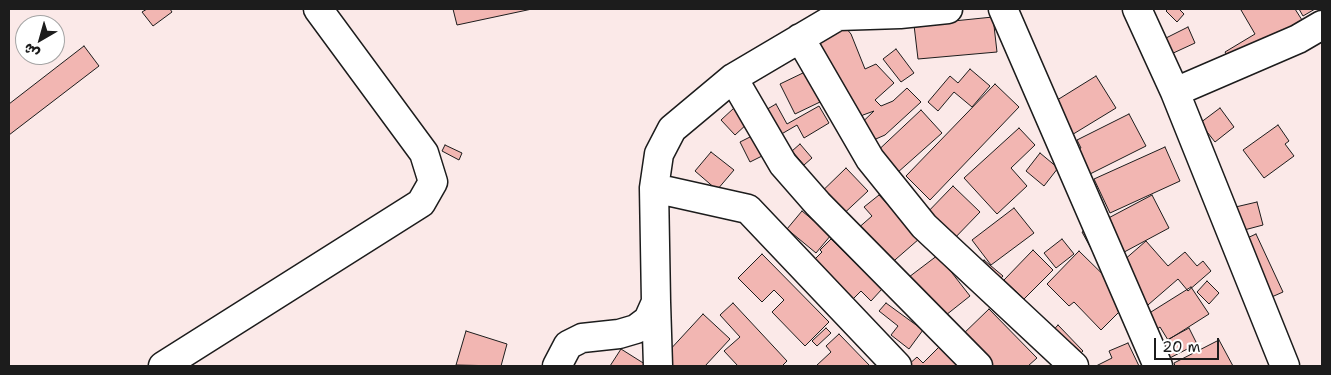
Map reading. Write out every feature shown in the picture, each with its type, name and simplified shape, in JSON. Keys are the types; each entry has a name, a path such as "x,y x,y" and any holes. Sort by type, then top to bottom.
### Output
{"street":[{"path":"164,366 421,203 433,182 424,153 318,9"},
{"path":"658,366 654,188 659,154 672,129 733,78 800,38 838,12 900,14 948,9"},
{"path":"1003,9 1158,366"},
{"path":"1137,9 1175,92 1285,366"},
{"path":"1175,92 1298,39 1322,25"},
{"path":"800,38 870,159 924,226 1074,366"},
{"path":"733,78 783,164 818,204 978,366"},
{"path":"654,188 748,209 896,366"},
{"path":"556,366 568,345 582,338 619,334 636,329 648,320 656,302"}],"building":[{"path":"147,9 170,9 172,12 153,26 142,12"},
{"path":"453,9 532,9 457,25"},
{"path":"1168,9 1179,9 1184,14 1177,22 1166,11"},
{"path":"1295,9 1302,20 1259,45 1236,70 1225,52 1255,34 1241,10"},
{"path":"1299,9 1315,9 1303,16"},
{"path":"993,17 997,52 918,59 914,25"},
{"path":"1188,27 1195,43 1169,55 1162,40"},
{"path":"846,28 851,34 865,69 876,64 894,83 875,100 881,106 893,101 907,88 921,102 885,135 862,145 851,133 874,111 863,115 855,122 820,43 829,35"},
{"path":"84,46 99,66 9,135 9,104 59,65 65,65 65,61"},
{"path":"896,49 914,73 901,82 883,59"},
{"path":"970,69 990,86 972,107 954,92 938,111 928,102 950,76 958,83"},
{"path":"805,72 820,102 795,114 780,84"},
{"path":"1096,76 1116,108 1052,147 1054,102"},
{"path":"995,84 1019,107 930,200 906,176"},
{"path":"776,104 787,124 819,106 829,123 804,138 797,125 766,143 752,118"},
{"path":"734,108 748,123 735,135 721,120"},
{"path":"1220,108 1234,127 1215,142 1200,123"},
{"path":"921,110 942,133 897,173 871,157"},
{"path":"1129,114 1146,146 1084,177 1071,152 1081,148 1077,140"},
{"path":"1278,125 1289,141 1285,144 1294,156 1264,178 1243,150"},
{"path":"1019,128 1035,145 1011,168 1027,186 997,214 964,178"},
{"path":"752,136 762,156 750,162 740,142"},
{"path":"800,144 812,158 804,165 792,151"},
{"path":"445,145 462,153 459,160 442,151"},
{"path":"1165,147 1180,181 1110,213 1094,179"},
{"path":"711,152 734,170 717,190 695,171"},
{"path":"1040,153 1058,168 1044,186 1026,171"},
{"path":"846,168 868,191 838,219 810,203"},
{"path":"953,186 980,212 949,244 922,218"},
{"path":"879,195 919,239 888,266 856,230 872,216 864,207"},
{"path":"1152,195 1169,228 1100,265 1082,232"},
{"path":"1257,202 1263,225 1233,233 1227,209"},
{"path":"1014,208 1034,233 991,265 972,240"},
{"path":"802,211 831,235 816,253 787,229"},
{"path":"1256,234 1283,292 1258,303 1232,245"},
{"path":"831,239 882,289 871,301 861,291 844,308 804,270 822,252 820,250"},
{"path":"1062,239 1074,254 1056,268 1044,253"},
{"path":"1146,241 1168,266 1185,252 1197,266 1203,261 1211,271 1188,291 1178,279 1141,311 1108,274"},
{"path":"1033,250 1053,270 1024,299 1004,280"},
{"path":"1079,251 1130,301 1101,330 1074,302 1069,306 1047,284"},
{"path":"762,254 829,322 805,346 772,312 784,300 774,290 762,302 738,278"},
{"path":"938,255 970,296 941,319 909,277"},
{"path":"984,260 1003,276 991,289 973,273"},
{"path":"1207,281 1219,293 1209,304 1197,292"},
{"path":"1191,287 1209,314 1168,340 1160,327 1153,332 1143,317"},
{"path":"733,303 787,361 782,366 738,366 724,351 740,337 720,315"},
{"path":"886,303 923,330 909,349 891,335 898,326 879,311"},
{"path":"989,309 1037,358 1028,366 986,366 959,338"},
{"path":"703,314 730,339 705,366 655,366"},
{"path":"1058,325 1083,351 1074,360 1049,335"},
{"path":"826,328 831,333 817,346 812,341"},
{"path":"1189,328 1197,344 1162,362 1154,347"},
{"path":"466,331 507,344 501,366 456,365"},
{"path":"839,334 870,366 816,366 831,352 826,346"},
{"path":"1219,340 1233,366 1175,366 1174,363"},
{"path":"1128,343 1139,366 1096,366 1112,358 1109,351"},
{"path":"939,347 957,366 907,366 917,357 923,363"},
{"path":"621,349 648,366 610,366"}]}
